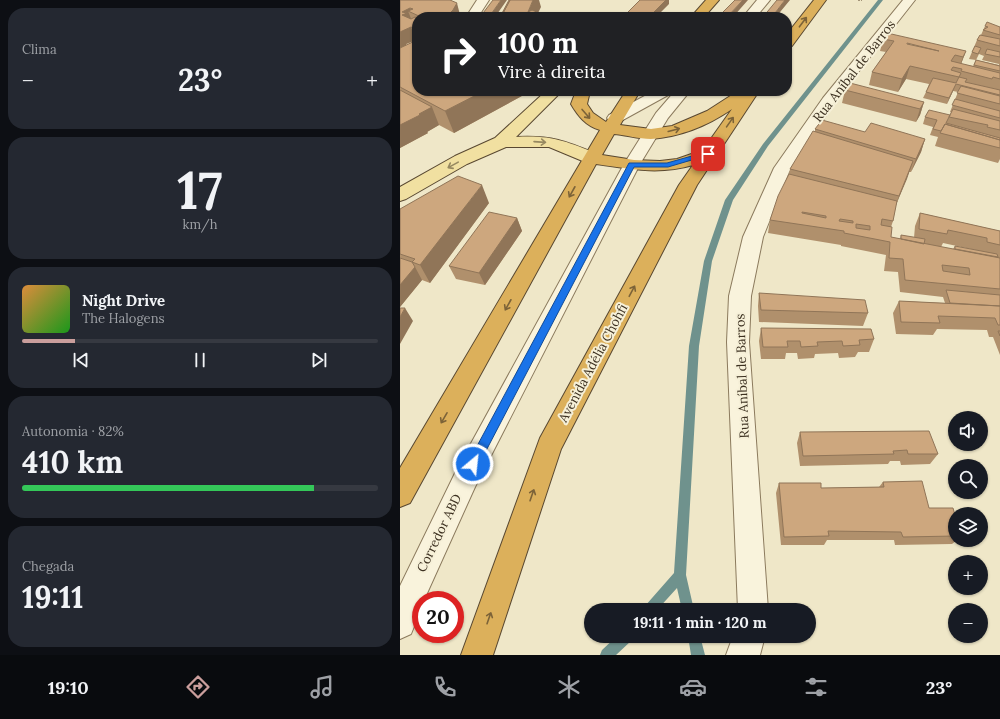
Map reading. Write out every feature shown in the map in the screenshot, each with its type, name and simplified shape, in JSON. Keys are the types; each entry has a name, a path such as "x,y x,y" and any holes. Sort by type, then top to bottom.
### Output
{"highway":[{"path":"701,12 713,0"},
{"path":"792,36 820,0"},
{"path":"581,96 579,104 584,114 594,122 612,123 650,134 671,132 689,126 740,96"},
{"path":"400,494 591,158 630,96"},
{"name":"Avenida Adélia Chohfi","path":"477,655 549,446 688,185 749,96"},
{"path":"591,158 632,164 668,165 708,154"}],"main road":[{"path":"400,212 490,158 501,142 529,118 550,96"},
{"path":"400,195 461,160 501,142 550,142 566,146 591,158"}],"street":[{"path":"475,12 483,0"},
{"path":"753,12 764,0"},
{"name":"Rua Aníbal de Barros","path":"753,603 738,342 740,296 753,237 780,172 828,101 909,0"},
{"path":"612,123 657,96"},
{"name":"Corredor ABD","path":"400,623 419,576 466,478 632,164 661,116 678,96"},
{"path":"742,655 748,643"}],"building":[{"path":"400,0 450,0 457,3 451,12 412,13 408,11 413,9 410,8 402,12 407,13 402,15 412,18 412,28 400,32"},
{"path":"493,0 501,0 493,12 484,12"},
{"path":"509,0 510,0 504,12"},
{"path":"510,0 533,0 528,12 504,12"},
{"path":"640,0 666,0 654,12 628,12"},
{"path":"735,0 743,0 732,12 723,12"},
{"path":"777,0 785,0 776,12 767,12"},
{"path":"987,22 1000,27 1000,35 983,30 988,27 985,26"},
{"path":"887,33 966,51 963,57 955,55 951,61 1000,73 1000,79 993,77 992,79 961,71 962,69 953,67 951,70 961,73 959,77 910,66 902,79 872,72 894,41 883,39","holes":["907,43 939,51 907,44"]},
{"path":"980,35 1000,39 1000,46 977,40"},
{"path":"412,42 412,93 400,87 400,48"},
{"path":"975,46 981,48 978,54 972,52"},
{"path":"987,49 1000,52 1000,57 985,54"},
{"path":"976,60 1000,66 1000,71 974,65"},
{"path":"959,77 967,79 965,82 1000,90 1000,95 956,84 949,98 926,92 933,78 956,83"},
{"path":"850,83 924,102 920,109 845,90"},
{"path":"961,86 1000,96 1000,104 957,93"},
{"path":"400,90 432,107 400,125"},
{"path":"417,96 474,96 445,111"},
{"path":"955,99 1000,111 1000,118 952,105"},
{"path":"953,109 1000,121 1000,130 987,127 988,125 949,117"},
{"path":"929,110 950,115 946,123 1000,138 1000,140 945,124 941,131 933,129 937,120 925,117"},
{"path":"822,120 865,132 871,123 925,139 916,159 815,129"},
{"path":"945,124 1000,140 1000,148 940,133"},
{"path":"813,131 913,161 899,196 790,169"},
{"path":"789,174 897,201 893,221 882,219 881,225 892,227 891,237 1000,258 1000,289 905,280 903,259 889,258 890,242 844,233 844,231 770,220 778,196","holes":["802,213 826,216 826,218","840,219 853,221 853,223 839,221","856,224 870,226 870,230 856,228","942,265 969,268 970,275 943,271"]},
{"path":"458,176 482,185 420,265 412,262 415,259 400,254 400,209"},
{"path":"489,212 517,218 479,273 449,266"},
{"path":"920,213 1000,231 1000,245 987,242 987,238 948,230 947,234 919,229"},
{"path":"901,235 925,239 924,244 901,239"},
{"path":"955,246 997,254 998,257 955,249"},
{"path":"400,258 412,262 415,267 400,285"},
{"path":"946,290 1000,295 1000,306 950,303"},
{"path":"759,293 865,300 868,313 761,310"},
{"path":"899,301 1000,306 1000,325 998,325 995,318 938,316 940,323 901,322"},
{"path":"400,308 405,308 400,317"},
{"path":"761,328 871,329 874,339 859,340 860,345 843,346 842,341 817,342 818,346 801,347 800,341 787,341 788,347 763,347"},
{"path":"929,431 938,454 908,454 907,450 893,451 894,454 803,456 800,432"},
{"path":"922,481 929,508 948,508 948,536 903,537 901,532 828,531 829,536 784,537 779,483 821,483 821,488 884,487 883,482"}],"waterway":[{"path":"680,575 694,346 708,261 729,200 765,145 881,0"},
{"path":"655,603 680,575"},
{"path":"680,575 686,603"},
{"path":"607,655 619,643"},
{"path":"695,643 698,655"}],"route":[{"path":"473,464 632,164 659,166 668,165 708,154"}]}
